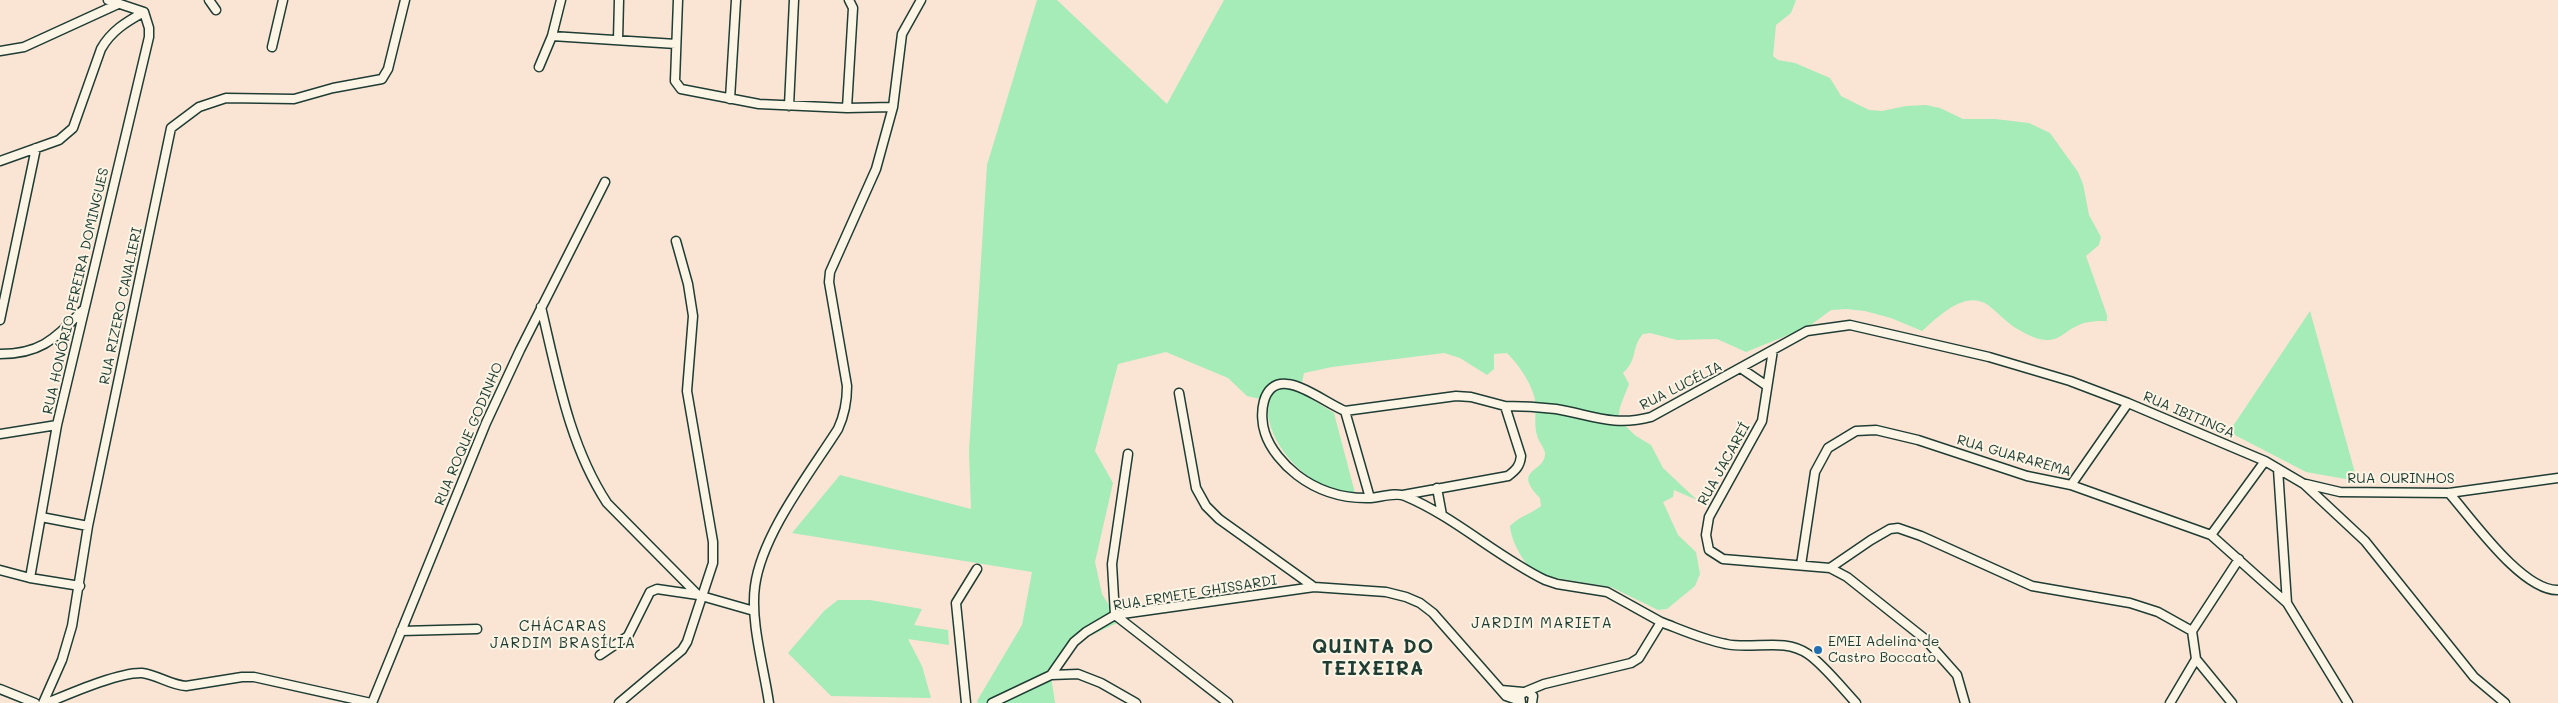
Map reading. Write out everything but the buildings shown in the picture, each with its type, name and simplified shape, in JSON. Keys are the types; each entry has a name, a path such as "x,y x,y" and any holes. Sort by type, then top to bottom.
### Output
{"street":[{"path":"108,0 144,12"},
{"path":"209,0 216,10"},
{"path":"272,47 283,0"},
{"name":"RUA RIZERO CAVALIERI","path":"45,703 69,641 80,586 88,526 171,128 199,107 226,98 294,99 333,88 382,79 388,69 404,0"},
{"path":"539,67 552,36 561,0"},
{"path":"618,40 619,0"},
{"path":"678,0 674,81 678,87 730,99 789,106 893,107"},
{"path":"730,99 736,0"},
{"path":"789,106 794,0"},
{"path":"847,108 853,8 849,0"},
{"path":"769,703 754,611 755,586 762,556 773,533 838,429 844,416 847,386 829,282 830,272 876,169 893,107 902,34 921,0"},
{"path":"0,51 24,46 118,4"},
{"path":"0,161 59,140 73,128 101,49 107,39 121,26 144,12"},
{"name":"RUA HONÓRIO PEREIRA DOMINGUES","path":"30,578 57,425 149,37 149,28 144,12"},
{"path":"552,36 676,44"},
{"path":"0,320 36,148"},
{"name":"RUA ROQUE GODINHO","path":"372,703 486,423 541,307 605,182"},
{"path":"619,703 682,650 713,563 713,542 687,391 693,316 688,284 676,241"},
{"path":"541,307 560,389 579,448 597,487 621,519 701,596"},
{"path":"0,354 20,353 39,349 56,337 84,309"},
{"name":"RUA IBITINGA","path":"1772,350 1807,331 1850,325 1989,357 2070,381 2128,403 2265,461 2304,484 2365,541 2474,677 2505,703"},
{"name":"RUA LUCÉLIA","path":"1345,411 1456,396 1471,397 1505,406 1558,410 1616,422 1633,422 1651,418 1742,369 1772,350"},
{"name":"RUA JACAREÍ","path":"1772,350 1762,421 1709,517 1706,535 1710,550 1714,555 1722,559 1830,568"},
{"path":"1742,369 1766,386"},
{"path":"1370,498 1345,411 1299,387 1286,383 1275,385 1268,391 1263,405 1262,419 1265,434 1273,449 1296,474 1327,492 1348,497 1370,498 1403,495 1508,476 1520,464 1521,456 1505,406"},
{"path":"1179,393 1196,488 1206,506 1219,519 1314,588"},
{"path":"2071,485 2128,403"},
{"path":"0,434 57,425"},
{"name":"RUA GUARAREMA","path":"1801,565 1816,472 1828,448 1856,431 1876,430 1918,440 2010,470 2071,485 2210,535 2287,603"},
{"path":"1128,454 1112,564 1115,615 1228,703"},
{"path":"2210,535 2265,461"},
{"path":"2278,469 2287,603 2348,703"},
{"name":"RUA OURINHOS","path":"2304,484 2340,492 2426,491 2449,493 2558,478"},
{"path":"1437,488 1442,515"},
{"path":"2449,493 2514,568 2533,583 2558,590"},
{"path":"1403,495 1442,515 1545,580 1556,584 1608,592 1661,622 1725,644 1745,646 1783,644 1795,648 1808,654 1856,703"},
{"path":"41,517 88,526"},
{"path":"1965,703 1956,675 1925,640 1863,588 1830,568 1871,540 1890,529 1898,528 1921,536 2032,586 2130,603 2158,612 2192,631"},
{"path":"2232,703 2196,659 2192,631 2239,559"},
{"path":"966,703 956,603 977,569"},
{"path":"0,570 30,578 80,586"},
{"name":"RUA ERMETE GHISSARDI","path":"992,703 1051,675 1074,642 1086,632 1115,615 1314,588 1386,592 1420,603 1438,618 1510,699 1520,702"},
{"path":"600,655 628,636 650,592 657,590 701,596 754,611"},
{"path":"1520,702 1544,684 1631,663 1639,658 1661,622"},
{"path":"401,631 477,629"},
{"path":"2170,703 2196,659"},
{"path":"45,703 114,679 142,674 178,685 242,676 266,678 372,703"},
{"path":"1051,675 1078,674 1101,683 1136,703"},
{"path":"0,689 34,703"},
{"path":"1501,690 1529,696"}],"green space":[{"path":"1037,0 1057,0 1167,104 1224,0 1796,0 1791,13 1776,25 1773,56 1778,60 1795,63 1830,78 1841,96 1869,110 1882,111 1906,106 1926,105 1940,108 1963,119 1995,119 2029,123 2050,133 2078,172 2083,184 2089,215 2101,237 2099,245 2086,256 2107,315 2107,321 2084,323 2055,339 2042,340 2016,328 1988,305 1970,300 1944,312 1922,331 1891,318 1865,311 1831,310 1808,327 1746,352 1717,339 1677,340 1650,333 1643,334 1639,339 1631,363 1623,373 1629,384 1620,407 1618,419 1636,436 1651,445 1663,468 1697,500 1674,490 1673,497 1663,502 1678,535 1696,552 1700,574 1695,586 1667,609 1658,610 1611,587 1538,575 1520,553 1513,540 1510,526 1541,506 1540,498 1532,488 1529,476 1541,464 1545,453 1536,430 1536,405 1530,384 1507,353 1494,354 1494,369 1487,375 1460,358 1444,353 1332,367 1304,373 1300,392 1334,413 1355,493 1327,487 1313,480 1301,470 1280,447 1273,434 1268,418 1269,401 1247,396 1228,378 1166,352 1118,364 1095,451 1113,483 1095,562 1102,594 1119,622 1075,643 1051,676 1055,703 978,703 977,701 1022,625 1032,572 792,533 840,475 971,509 969,451 987,165"},
{"path":"2310,311 2357,481 2306,472 2229,432"},
{"path":"838,600 870,600 922,609 914,625 948,630 949,645 908,639 922,666 931,698 831,696 788,653 824,611"}],"place":[{"name":"EMEI Adelina de Castro Boccato","path":"1818,650"}],"district":[{"name":"JARDIM MARIETA","path":"1542,623"},
{"name":"CHÁCARAS JARDIM BRASÍLIA","path":"563,634"},
{"name":"QUINTA DO TEIXEIRA","path":"1373,658"}]}
